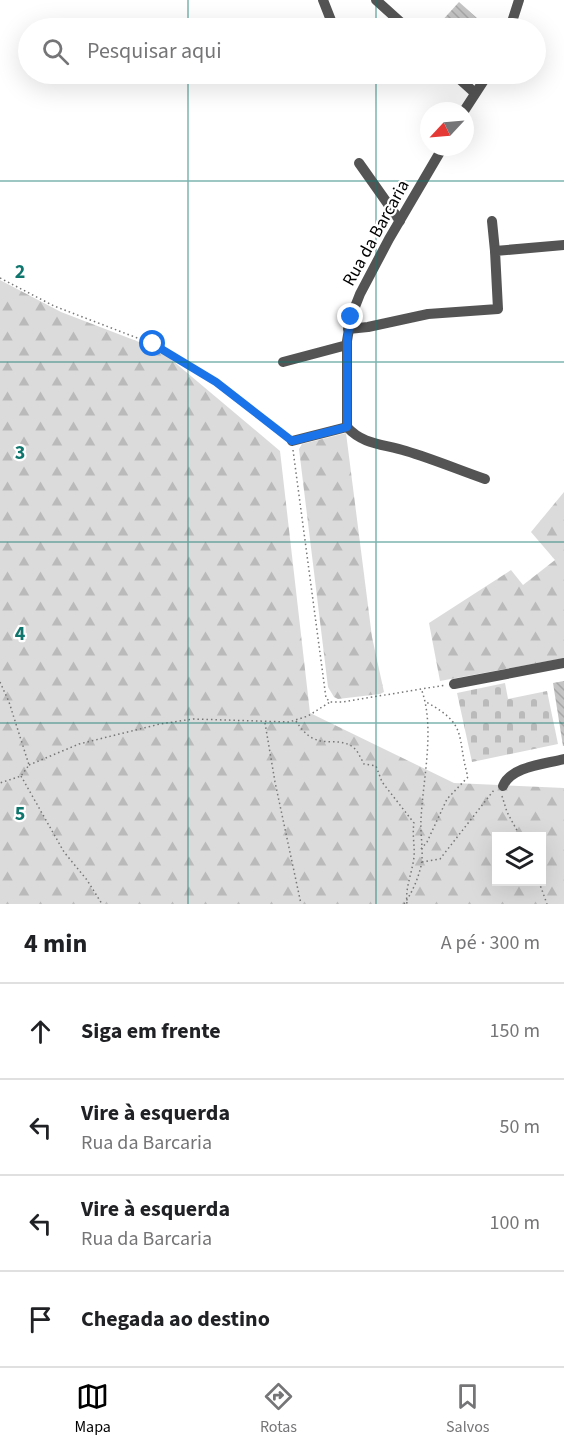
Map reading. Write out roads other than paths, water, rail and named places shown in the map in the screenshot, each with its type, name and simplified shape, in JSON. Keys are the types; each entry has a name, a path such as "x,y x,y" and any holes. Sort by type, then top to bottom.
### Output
{"street":[{"path":"323,0 330,18"},
{"path":"376,0 396,18"},
{"path":"513,18 519,0"},
{"path":"465,84 475,93"},
{"path":"470,102 481,84"},
{"name":"Rua da Barcaria","path":"347,427 347,345 351,317 360,294 438,156"},
{"path":"359,163 400,221"},
{"path":"348,328 368,327 428,314 498,309 492,221"},
{"path":"495,251 564,245"},
{"path":"283,362 347,345"},
{"path":"292,441 347,427 352,433 367,441 405,450 485,479"},
{"path":"454,684 564,663"},
{"path":"503,786 510,776 522,769 564,759"}]}
